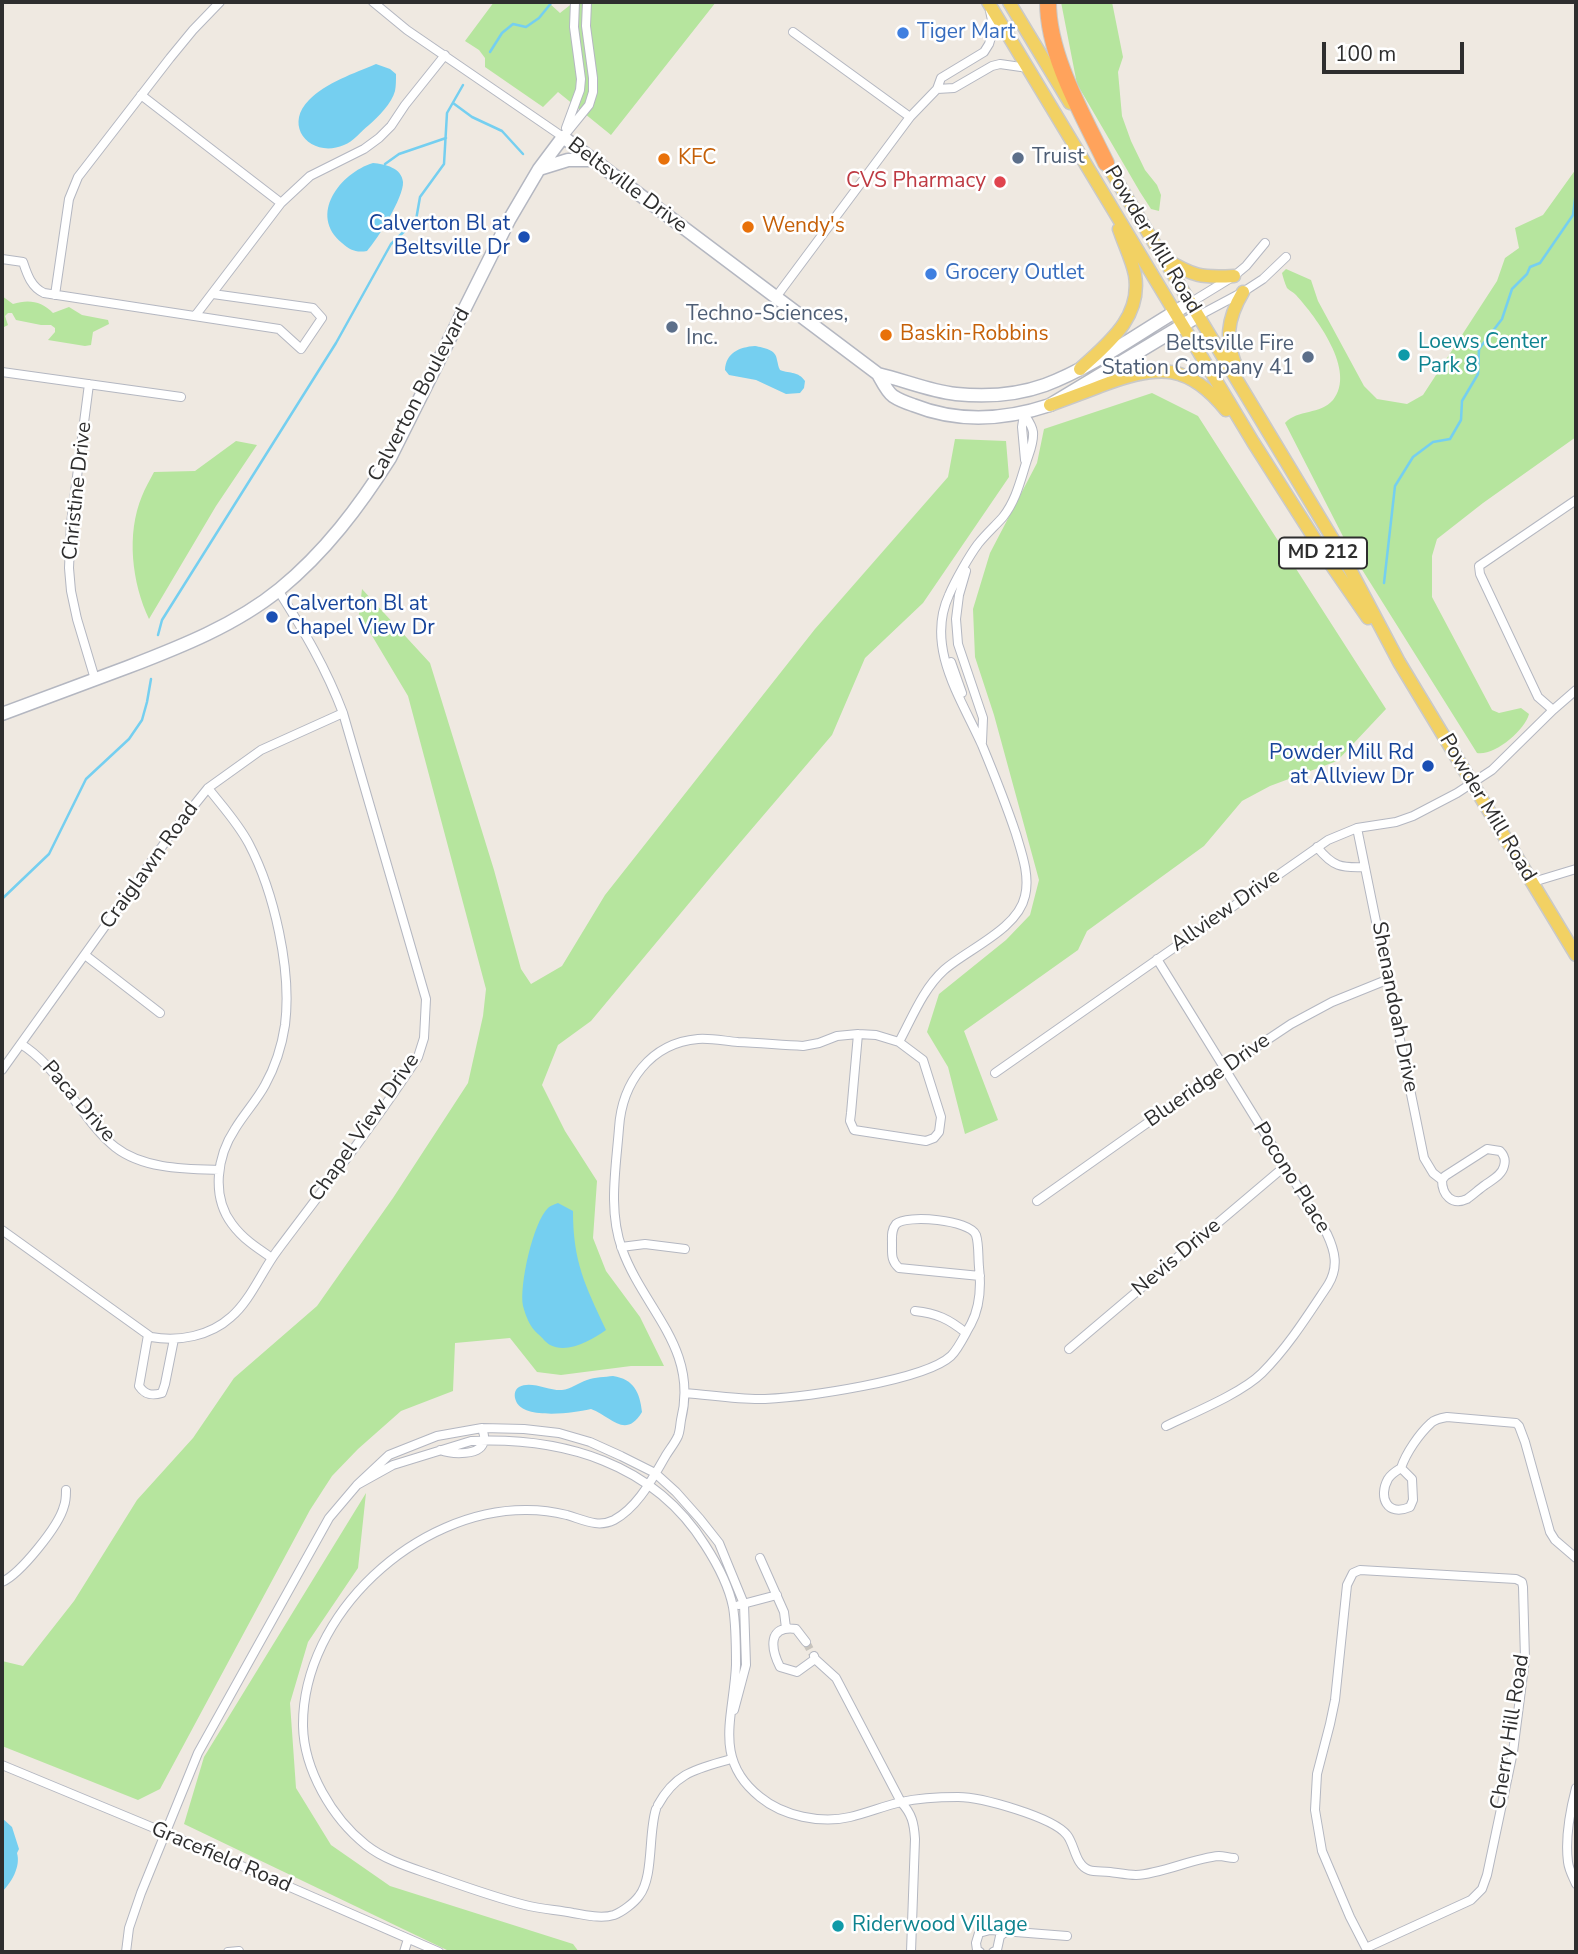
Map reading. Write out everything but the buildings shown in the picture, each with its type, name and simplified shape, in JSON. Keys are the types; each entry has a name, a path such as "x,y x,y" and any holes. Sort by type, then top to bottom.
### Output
{"highway":[{"path":"1048,2 1060,61 1106,163"}],"main road":[{"name":"Powder Mill Road","path":"988,2 1252,442 1330,563 1399,662"},
{"name":"Powder Mill Road","path":"1009,2 1343,556 1399,662 1576,955"},
{"path":"1080,369 1125,324 1134,300 1136,287 1133,265 1113,209"},
{"path":"1163,257 1189,273 1211,277 1234,276"},
{"path":"1243,292 1234,308 1229,345 1233,360 1269,433"},
{"path":"1050,405 1137,373 1177,373 1205,387 1252,442"}],"street":[{"path":"55,295 72,187 84,167 193,30 220,2"},
{"name":"Beltsville Drive","path":"373,2 407,30 563,137 878,374 891,395 928,411 981,418 1024,414 1050,405 1198,316"},
{"path":"563,137 580,90 581,79 576,51 575,2"},
{"path":"563,137 589,106 593,92 586,26 587,2"},
{"path":"776,297 910,117 937,89 941,78 984,52 989,44 993,25 988,2"},
{"path":"793,32 910,117"},
{"path":"576,51 588,50"},
{"path":"195,316 281,203 310,176 364,149 379,138 445,55"},
{"path":"937,89 954,88 1000,64 1028,68"},
{"path":"141,95 281,203"},
{"name":"Calverton Boulevard","path":"2,713 192,641 278,590 313,560 372,488 390,458 509,220 539,169 563,137"},
{"path":"539,169 568,160 594,160"},
{"path":"1190,303 1234,276 1265,243"},
{"path":"1198,316 1263,279 1286,257"},
{"path":"2,259 23,262 35,288 44,293 279,329 301,349 322,318 313,308 213,294"},
{"name":"Beltsville Drive","path":"878,374 928,389 956,394 998,395 1045,385 1080,369 1190,303"},
{"path":"2,372 181,397"},
{"name":"Christine Drive","path":"89,384 71,523 69,568 77,619 95,679"},
{"path":"900,1042 930,985 944,971 1007,926 1025,897 1026,876 1022,853 982,745 951,681 940,622 948,595 976,546 1003,516 1020,485 1026,463 1022,427 1024,414"},
{"path":"1553,710 1538,697 1480,574 1479,566 1576,500"},
{"path":"970,558 959,595 956,619 958,644 983,718 982,745"},
{"name":"Chapel View Drive","path":"2,1230 148,1335 165,1339 188,1339 222,1324 233,1315 418,1057 424,1038 426,999 343,713 330,678 278,590"},
{"path":"944,647 958,644"},
{"name":"Allview Drive","path":"995,1073 1317,847 1357,828 1396,822 1413,816 1457,793 1492,770 1576,690"},
{"name":"Craiglawn Road","path":"2,1070 208,788 261,750 343,713"},
{"path":"208,788 250,846 264,882 283,948 286,977 285,1025 281,1045 264,1087 226,1144 219,1170 220,1190 227,1217 250,1244 272,1258"},
{"name":"Shenandoah Drive","path":"1357,828 1424,1158 1442,1180 1444,1194 1452,1200 1467,1199 1502,1172 1505,1164 1503,1155 1495,1149 1482,1151 1442,1180"},
{"path":"1317,847 1328,860 1338,866 1365,867"},
{"path":"1533,882 1576,869"},
{"path":"85,955 160,1013"},
{"name":"Pocono Place","path":"1157,959 1327,1234 1334,1248 1335,1260 1333,1277 1285,1346 1261,1373 1222,1398 1166,1426"},
{"name":"Blueridge Drive","path":"1037,1202 1225,1068 1311,1012 1389,979"},
{"path":"731,1759 688,1774 675,1781 667,1790 652,1822 648,1878 643,1890 638,1898 616,1914 601,1917 530,1906 487,1895 386,1857 366,1845 328,1805 308,1756 303,1731 304,1708 321,1648 335,1620 381,1567 401,1552 454,1524 490,1513 530,1510 551,1512 592,1524 616,1519 637,1501 678,1436 685,1393 682,1364 673,1341 633,1275 621,1247 615,1216 614,1183 622,1100 646,1063 661,1051 694,1039 803,1046 837,1036 858,1034 876,1035 900,1042 923,1060 941,1117 939,1132 934,1138 926,1141 854,1130 850,1113 858,1034"},
{"name":"Paca Drive","path":"21,1044 40,1057 115,1147 130,1156 156,1164 194,1170 219,1170"},
{"name":"Nevis Drive","path":"1069,1349 1284,1167"},
{"path":"685,1393 767,1399 894,1379 918,1373 951,1356 974,1318 979,1297 980,1276 976,1234 971,1228 961,1224 903,1219 892,1231 892,1257 899,1268 980,1276"},
{"path":"621,1247 645,1244 685,1250"},
{"path":"915,1311 935,1313 966,1333"},
{"path":"148,1335 139,1386 143,1392 153,1396 162,1393 174,1339"},
{"path":"1401,1468 1412,1479 1413,1500 1410,1507 1395,1511 1386,1503 1385,1486 1389,1477 1401,1468 1430,1424 1447,1417 1516,1423 1525,1442 1550,1532 1555,1540 1576,1558"},
{"path":"357,1485 393,1465 440,1450 453,1454 475,1451 484,1440 482,1428"},
{"path":"126,1952 129,1928 141,1893 198,1753 329,1518 357,1485 389,1455 437,1436 482,1428 559,1433 590,1442 655,1474 676,1492 719,1544 744,1604 747,1665 728,1725"},
{"path":"437,1436 440,1450"},
{"path":"484,1440 552,1445 604,1461 648,1484 694,1527 716,1561 733,1606 736,1666 728,1725 731,1759 740,1776 760,1798 776,1808 809,1818 848,1818 901,1802 962,1797 1026,1813 1057,1827 1067,1835 1082,1865 1088,1870 1137,1875 1218,1856 1234,1858"},
{"path":"2,1582 19,1570 49,1533 64,1508 66,1490"},
{"path":"760,1558 784,1612 786,1628"},
{"name":"Cherry Hill Road","path":"1360,1570 1516,1579 1522,1582 1523,1587 1525,1659 1513,1752 1482,1889 1471,1900 1367,1950 1322,1851 1315,1810 1317,1774 1335,1700 1347,1585 1353,1573 1360,1570"},
{"path":"733,1606 777,1595"},
{"path":"806,1642 796,1629 786,1628 776,1635 772,1643 773,1652 780,1667 797,1672 814,1657 836,1678 901,1802 911,1812 915,1839 912,1952"},
{"name":"Gracefield Road","path":"2,1765 439,1952"},
{"path":"1576,1788 1569,1827 1568,1864 1576,1884"},
{"path":"981,1952 977,1950 976,1943 979,1933 990,1930 1067,1936"},
{"path":"993,1952 997,1950 1000,1937 1006,1931"},
{"path":"404,1952 408,1939"},
{"path":"228,1952 239,1951"}],"green space":[{"path":"494,2 548,2 560,13 574,2 716,2 611,135 558,92 543,107 485,67 485,58 479,50 465,41"},
{"path":"1061,2 1112,2 1123,57 1118,72 1122,116 1145,170 1161,195 1159,211 1151,209 1140,192 1077,84"},
{"path":"1576,169 1576,437 1437,539 1432,556 1432,597 1492,710 1499,713 1521,708 1529,714 1522,727 1508,741 1492,750 1477,753 1351,552 1285,423 1296,416 1328,405 1339,388 1340,374 1337,360 1323,330 1296,295 1287,288 1282,273 1286,269 1311,280 1318,301 1364,386 1377,399 1407,404 1423,395 1497,281 1505,258 1519,248 1515,228 1543,215"},
{"path":"2,296 13,304 29,301 39,304 53,313 69,307 82,315 108,320 109,324 93,332 91,345 85,346 48,340 55,332 51,325 16,320 12,313 5,316 8,325 2,328"},
{"path":"1152,393 1198,416 1386,709 1337,761 1270,786 1242,801 1204,846 1087,931 1078,950 964,1031 998,1120 965,1134 948,1067 927,1032 939,994 1006,940 1030,915 1039,880 994,715 975,657 973,609 990,553 1037,463 1044,429"},
{"path":"955,439 1006,441 1009,477 923,603 865,658 832,735 591,1021 558,1045 542,1085 565,1131 597,1181 593,1238 606,1271 640,1317 664,1366 631,1366 561,1375 537,1372 510,1338 455,1343 453,1391 401,1411 332,1476 310,1510 160,1789 138,1800 2,1746 2,1661 23,1666 74,1601 137,1500 193,1438 234,1378 317,1306 393,1198 468,1083 483,1016 486,989 408,696 359,614 362,589 430,663 494,870 521,969 531,984 562,966 605,895 815,629 948,477"},
{"path":"236,441 257,445 216,506 149,619 138,590 133,558 134,526 145,490 154,472 195,471"},
{"path":"366,1493 358,1568 308,1642 290,1703 296,1788 331,1845 390,1886 573,1944 579,1952 451,1952 184,1824 204,1757"}],"water":[{"path":"376,64 396,74 396,87 388,105 376,118 344,145 321,148 304,138 299,120 301,110 309,100 332,84"},
{"path":"373,163 388,166 400,173 402,189 389,218 367,251 356,251 345,245 332,232 328,208 332,196 349,176"},
{"path":"755,346 774,353 780,370 797,374 805,381 800,393 786,394 756,380 729,375 725,370 731,355"},
{"path":"558,1203 573,1211 578,1259 606,1330 587,1342 564,1348 550,1345 535,1331 525,1314 522,1297 528,1255 537,1226 548,1208"},
{"path":"613,1376 631,1384 640,1399 642,1412 630,1424 618,1424 591,1409 550,1414 528,1411 515,1399 516,1390 524,1385 562,1390 590,1379"},
{"path":"2,1818 12,1827 19,1849 18,1864 9,1884 2,1892"}],"waterway":[{"path":"490,52 502,33 513,24 526,27 539,18 552,2"},
{"path":"158,635 162,620 336,343 391,244 416,220 420,197 444,164 447,113 463,85"},
{"path":"453,103 472,117 502,131 523,154"},
{"path":"385,164 399,154 446,138"},
{"path":"1384,583 1395,486 1413,457 1433,442 1450,439 1461,420 1462,401 1478,374 1479,349 1502,319 1512,289 1527,274 1530,267 1540,263 1573,215 1576,191"},
{"path":"2,902 49,854 86,779 129,739 142,720 151,679"}],"tunnel":[{"path":"806,1642 813,1655"}],"place":[{"name":"Tiger Mart","path":"903,33"},
{"name":"Truist","path":"1018,158"},
{"name":"KFC","path":"664,159"},
{"name":"CVS Pharmacy","path":"1000,182"},
{"name":"Wendy's","path":"748,227"},
{"name":"Calverton Bl at Beltsville Dr","path":"524,237"},
{"name":"Grocery Outlet","path":"931,274"},
{"name":"Techno-Sciences, Inc.","path":"672,327"},
{"name":"Baskin-Robbins","path":"886,335"},
{"name":"Loews Center Park 8","path":"1404,355"},
{"name":"Beltsville Fire Station Company 41","path":"1308,357"},
{"name":"Calverton Bl at Chapel View Dr","path":"272,617"},
{"name":"Powder Mill Rd at Allview Dr","path":"1428,766"},
{"name":"Riderwood Village","path":"838,1926"}]}
